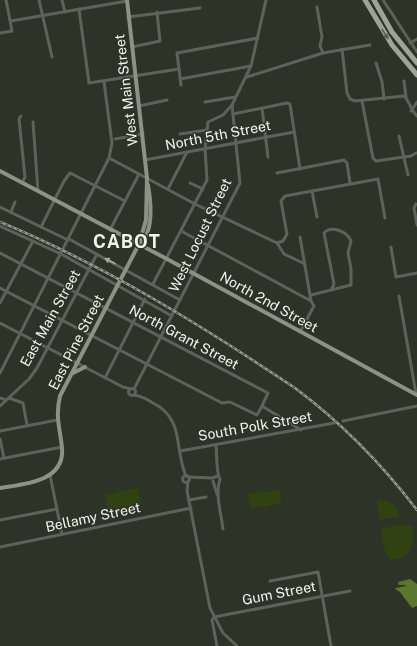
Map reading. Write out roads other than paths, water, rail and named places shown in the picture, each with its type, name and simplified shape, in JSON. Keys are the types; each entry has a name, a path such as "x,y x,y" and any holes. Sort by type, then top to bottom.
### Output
{"highway":[{"path":"366,0 392,45 417,75"},
{"path":"374,0 392,32 417,64"}],"main road":[{"name":"West Main Street","path":"127,0 143,134 146,178 146,220 139,244"},
{"name":"North 2nd Street","path":"0,171 194,273 417,395"},
{"name":"East Pine Street","path":"50,475 60,461 62,447 57,420 60,396 139,244"},
{"path":"70,377 76,371 85,367"},
{"path":"0,488 39,481 50,475"}],"street":[{"path":"0,33 12,31 6,0"},
{"path":"39,0 52,58"},
{"path":"62,0 65,12"},
{"path":"10,21 79,10 127,0"},
{"name":"West Locust Street","path":"134,389 209,246 241,179 232,105 252,66 266,0"},
{"path":"383,0 417,52"},
{"path":"316,7 322,37 320,46 323,52"},
{"path":"128,17 158,12 200,8"},
{"path":"79,10 87,81 91,84 178,69"},
{"path":"132,47 160,41 158,12"},
{"path":"181,85 177,55 179,52 258,38"},
{"path":"410,42 417,39"},
{"path":"247,76 323,52 370,45"},
{"path":"342,49 348,97 355,101 406,97"},
{"path":"376,63 382,82 384,99"},
{"path":"180,79 252,66"},
{"path":"404,81 406,97 411,111 417,116"},
{"path":"0,373 110,159 112,143 104,82"},
{"path":"205,102 235,97"},
{"path":"139,106 167,100"},
{"path":"362,100 374,158 376,161 404,157 416,153"},
{"path":"411,111 417,102"},
{"path":"233,114 287,103 291,106 300,169"},
{"path":"153,284 207,180 205,149 208,122 223,115 232,105"},
{"path":"262,108 268,157"},
{"path":"21,116 19,119 25,176 22,183"},
{"path":"33,122 38,191"},
{"path":"180,134 207,130"},
{"name":"North 5th Street","path":"145,160 294,132"},
{"path":"115,139 143,134"},
{"path":"399,136 408,175"},
{"path":"168,189 187,152"},
{"path":"110,159 195,204 277,243 284,254 305,264"},
{"path":"277,173 347,160 350,183"},
{"path":"41,227 64,181 70,173 125,201"},
{"path":"110,230 139,174"},
{"path":"277,243 286,238 287,234 281,201 283,198 312,191 378,179 385,218"},
{"path":"190,183 203,189"},
{"path":"312,191 317,217"},
{"path":"11,212 15,202"},
{"path":"416,204 414,208 417,225"},
{"path":"0,207 69,239 180,300"},
{"path":"0,226 90,269 172,316"},
{"path":"311,295 339,289 352,285 348,253 351,241 346,235 334,229 325,231 324,236 334,284 339,289"},
{"path":"181,231 311,301"},
{"path":"300,237 313,309 300,332"},
{"path":"0,303 33,241"},
{"path":"391,247 396,277 417,273"},
{"name":"North Grant Street","path":"0,253 268,393 262,406"},
{"name":"East Main Street","path":"0,406 29,379 37,368 97,254"},
{"path":"331,290 334,284"},
{"path":"0,288 222,403 230,402 256,415 262,406 301,430"},
{"path":"399,296 417,395"},
{"path":"105,378 145,300"},
{"path":"0,323 123,387 134,389 141,396 160,406 170,415 175,426 183,470 187,479 187,492 208,598 214,617 223,633 237,646"},
{"path":"123,387 129,393 141,396"},
{"path":"129,393 134,389"},
{"path":"134,389 134,395"},
{"path":"0,398 23,403 27,425"},
{"path":"343,421 417,406"},
{"path":"0,431 57,420"},
{"name":"South Polk Street","path":"180,451 334,423"},
{"path":"0,439 2,458 62,447"},
{"path":"216,444 218,470 214,478 218,495"},
{"path":"50,475 62,534"},
{"path":"187,479 214,478 220,480 217,483 223,529"},
{"path":"214,478 217,483"},
{"path":"189,500 206,498"},
{"name":"Bellamy Street","path":"0,546 190,508"},
{"path":"0,520 58,509"},
{"path":"270,581 318,572 331,646"},
{"name":"Gum Street","path":"214,617 350,591"},
{"path":"214,617 212,620 217,646"}],"railway":[{"path":"0,222 77,257 114,277 188,319 295,388 329,415 360,444 417,510"}],"district":[{"name":"CABOT","path":"127,241"}]}
